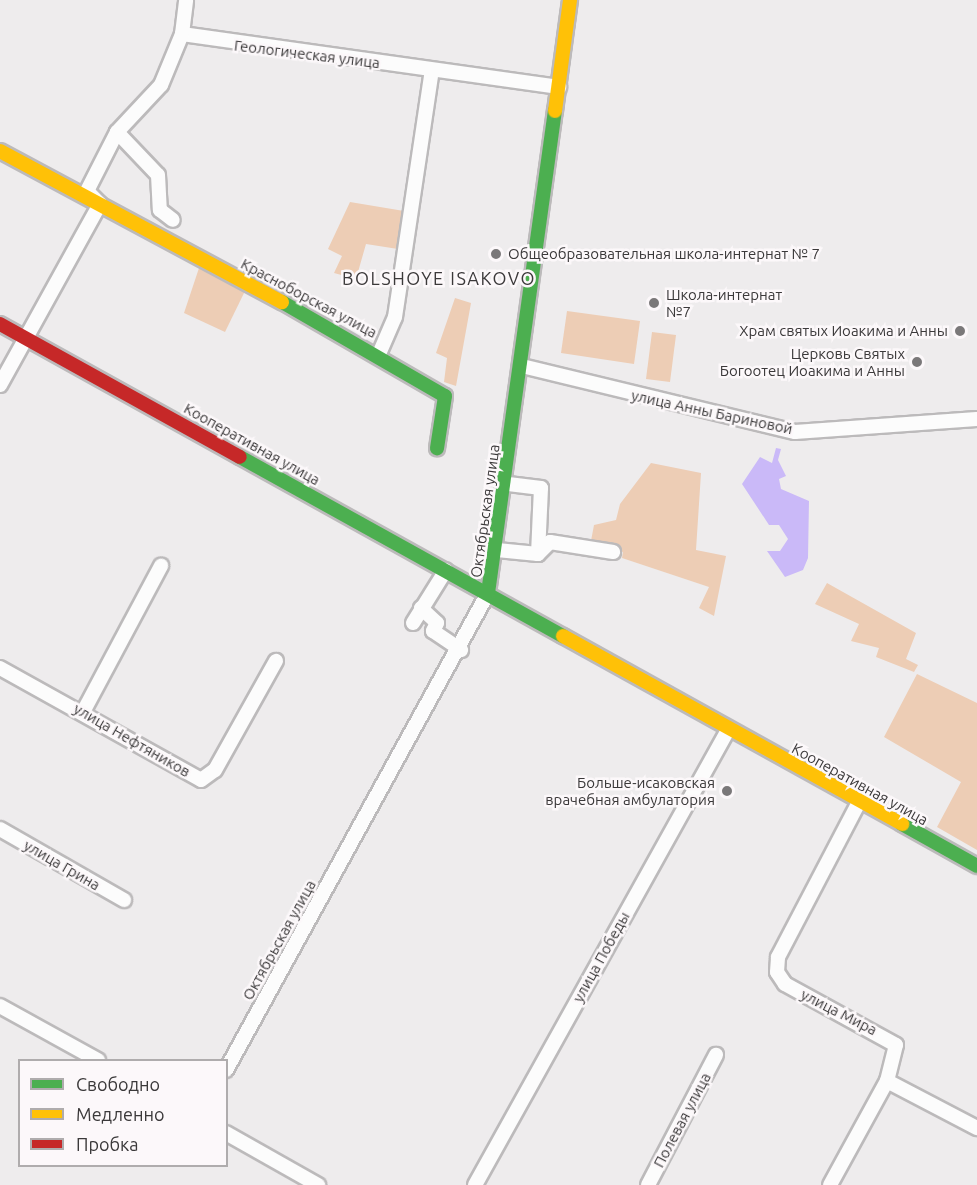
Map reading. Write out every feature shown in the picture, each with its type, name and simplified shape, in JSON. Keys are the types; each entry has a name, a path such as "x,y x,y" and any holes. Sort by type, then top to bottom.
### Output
{"street":[{"path":"0,385 100,204 87,190 117,132 161,85 182,34 186,0"},
{"name":"Октябрьская улица","path":"228,1066 461,650 489,593 497,550 570,0"},
{"name":"Геологическая улица","path":"182,34 559,87"},
{"name":"Красноборская улица","path":"0,152 379,354 395,317 432,70"},
{"path":"117,132 158,175 160,210 173,220"},
{"name":"Кооперативная улица","path":"0,324 489,593 549,633 977,866"},
{"path":"379,354 445,396 437,448"},
{"name":"улица Анны Бариновой","path":"522,366 795,432 977,419"},
{"path":"506,484 541,488 538,554"},
{"path":"538,554 550,542 613,552"},
{"path":"497,550 538,554"},
{"path":"83,712 161,566"},
{"path":"413,623 446,570"},
{"path":"421,608 437,623 433,631 461,650"},
{"name":"улица Нефтяников","path":"0,668 83,712 201,780 215,770 276,661"},
{"name":"улица Победы","path":"475,1185 728,730"},
{"name":"улица Мира","path":"859,802 778,957 777,972 785,984 889,1037 896,1045 887,1081"},
{"name":"улица Грина","path":"0,829 124,900"},
{"path":"0,1006 96,1059"},
{"name":"Полевая улица","path":"648,1185 717,1055"},
{"path":"830,1185 887,1081 977,1128"},
{"path":"228,1134 318,1185"}],"shaded area":[{"path":"350,202 404,211 398,249 366,244 356,279 334,273 342,256 328,249"},
{"path":"199,268 245,291 225,332 184,313"},
{"path":"455,298 471,303 456,386 444,382 447,358 436,353"},
{"path":"567,311 640,321 634,364 561,353"},
{"path":"652,332 676,335 670,382 646,379"},
{"path":"776,448 781,449 778,460 786,476 779,479 781,489 809,501 808,558 803,570 785,577 767,551 780,551 788,539 779,525 769,525 742,484 760,457 772,463"},
{"path":"651,463 701,473 696,550 726,556 714,616 699,608 709,587 622,558 623,552 590,546 594,525 616,520 620,504"},
{"path":"827,583 916,633 906,659 918,665 914,672 876,657 879,648 851,641 859,624 815,604"},
{"path":"917,674 977,703 977,850 937,827 961,782 884,737"}],"traffic: fast":[{"path":"488,593 555,111"},
{"path":"282,302 445,396 437,448"},
{"path":"240,457 563,636"},
{"path":"902,824 977,866"}],"traffic: slow":[{"path":"555,111 570,0"},
{"path":"0,151 282,302"},
{"path":"563,636 902,824"}],"traffic: jam":[{"path":"0,324 240,457"}],"place":[{"name":"Общеобразовательная школа-интернат № 7","path":"496,254"},
{"name":"Школа-интернат №7","path":"654,303"},
{"name":"Храм святых Иоакима и Анны","path":"960,331"},
{"name":"Церковь Святых Богоотец Иоакима и Анны","path":"917,362"},
{"name":"Больше-исаковская врачебная амбулатория","path":"727,791"}],"district":[{"name":"BOLSHOYE ISAKOVO","path":"439,278"}]}
